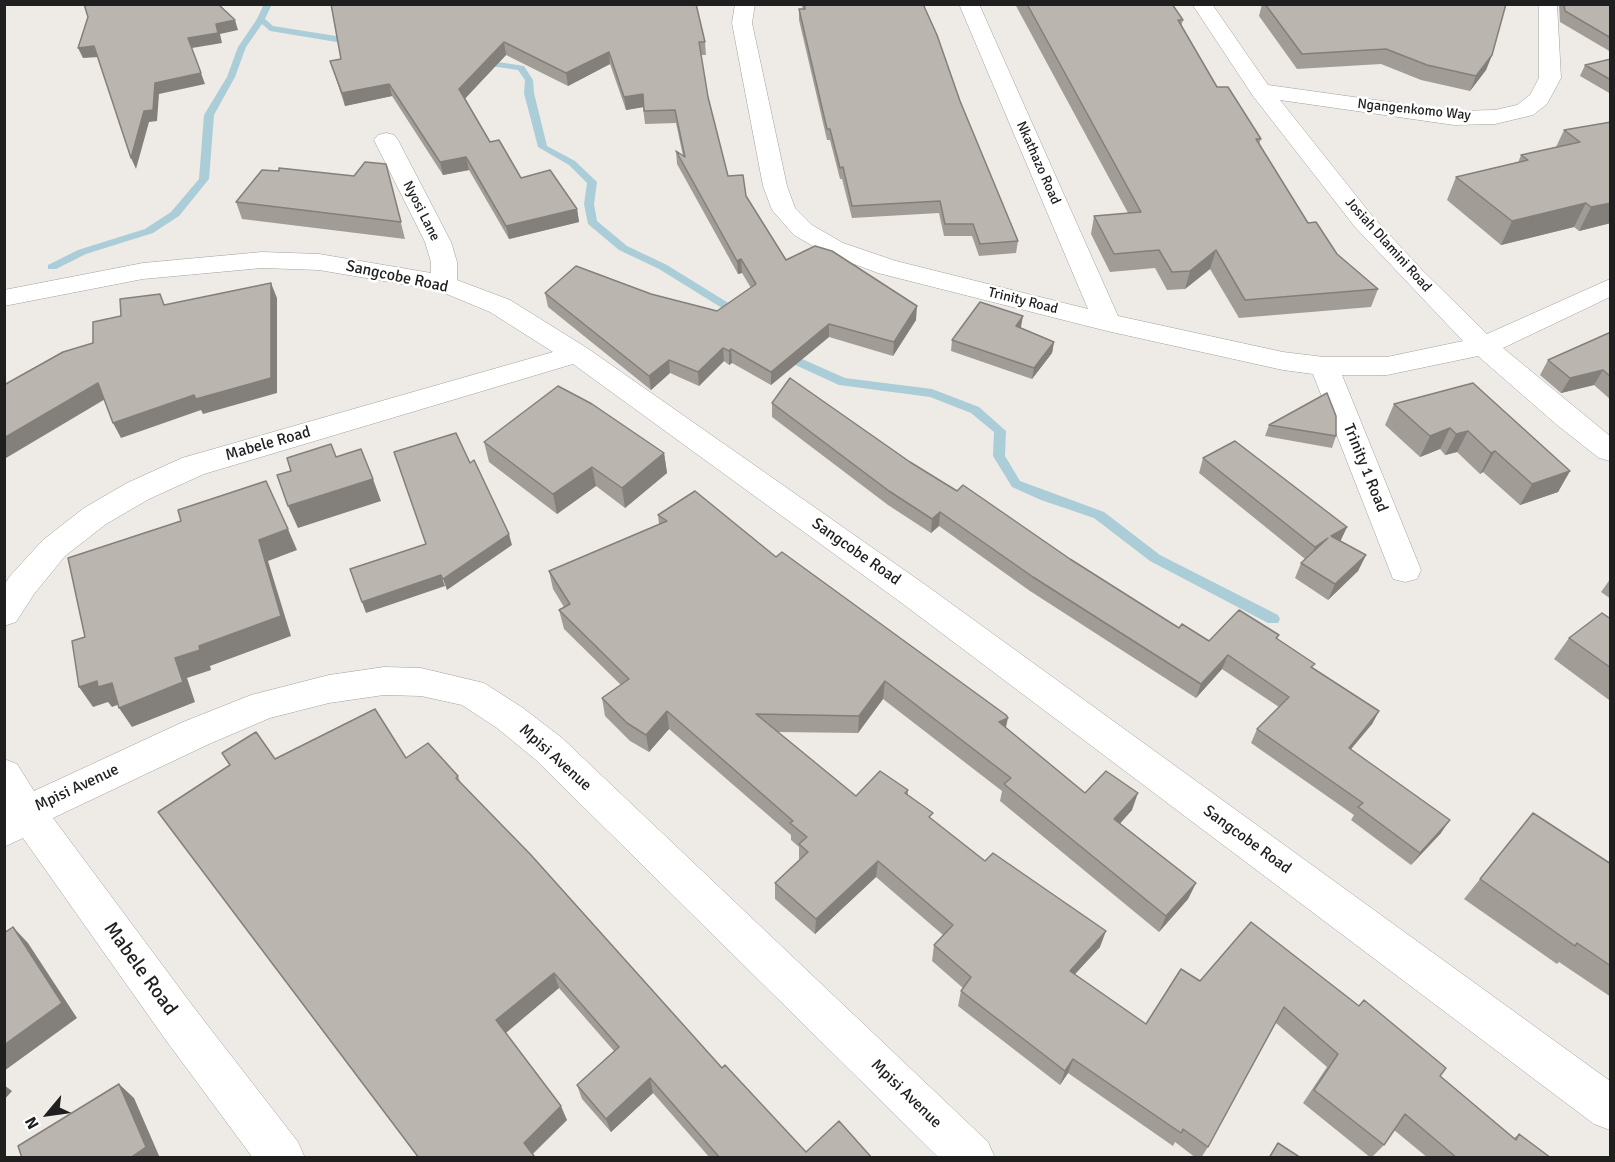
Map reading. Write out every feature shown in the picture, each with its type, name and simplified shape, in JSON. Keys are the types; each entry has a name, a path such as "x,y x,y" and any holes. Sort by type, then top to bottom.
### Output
{"street":[{"name":"Trinity Road","path":"745,4 742,23 775,186 784,210 803,230 834,248 887,267 1107,322 1283,361 1324,366 1387,366 1447,356 1485,346 1611,287"},
{"name":"Nkathazo Road","path":"969,4 1107,322"},
{"name":"Josiah Dlamini Road","path":"1202,4 1262,91 1364,222 1413,276 1485,346 1568,418 1611,451"},
{"name":"Ngangenkomo Way","path":"1262,91 1454,118 1495,117 1525,110 1539,99 1550,78 1550,7"},
{"name":"Nyosi Lane","path":"386,140 438,242 444,262 444,284"},
{"name":"Sangcobe Road","path":"4,298 143,271 262,260 319,262 376,270 444,284 500,306 577,354 915,595 1611,1108"},
{"name":"Mabele Road","path":"4,613 22,585 62,542 95,516 138,491 193,466 577,354"},
{"name":"Trinity 1 Road","path":"1324,366 1405,570"},
{"name":"Mpisi Avenue","path":"16,821 196,733 264,705 329,689 384,681 422,682 471,693 510,718 549,749 972,1158"},
{"name":"Mabele Road","path":"4,775 16,821 180,1024 279,1156"}],"building":[{"path":"84,4 218,4 235,20 216,24 218,33 188,38 201,73 155,83 153,110 144,111 131,158 94,46 78,48 88,17"},
{"path":"331,4 696,4 705,42 699,42 708,97 728,176 743,175 746,196 786,260 815,246 832,251 917,306 894,342 829,324 771,372 731,349 729,351 723,348 698,372 669,360 649,376 545,293 576,266 651,294 717,311 756,284 741,259 737,261 676,151 685,157 675,110 644,111 643,94 624,97 609,52 566,73 504,42 459,89 490,142 499,140 521,178 550,170 577,209 506,226 466,157 440,162 389,84 342,93 330,61 341,59"},
{"path":"804,4 923,4 1018,241 980,244 973,224 945,224 940,201 852,206 843,167 840,168 830,129 827,129 799,9 805,9"},
{"path":"1027,4 1172,4 1183,20 1178,20 1217,87 1228,87 1261,139 1256,139 1308,223 1316,222 1337,254 1378,289 1245,300 1216,250 1190,271 1172,272 1159,250 1114,254 1094,216 1141,212"},
{"path":"1265,4 1506,4 1492,55 1476,76 1427,65 1386,49 1302,54"},
{"path":"1564,4 1611,4 1611,38 1565,11"},
{"path":"1611,59 1611,80 1585,65"},
{"path":"1611,122 1611,203 1591,207 1586,203 1512,221 1456,177 1528,160 1521,155 1580,142 1564,130"},
{"path":"365,162 386,164 401,222 236,202 262,170 279,171 279,168 354,176"},
{"path":"271,283 271,378 196,399 194,395 113,423 98,383 4,438 4,385 63,352 93,343 93,322 121,316 120,299 160,294 164,305"},
{"path":"980,302 1023,316 1016,326 1054,342 1034,368 952,340"},
{"path":"1611,332 1611,377 1603,370 1570,378 1548,360"},
{"path":"790,378 910,462 957,491 963,485 1070,559 1179,628 1182,624 1209,641 1239,610 1279,635 1276,638 1315,664 1311,667 1379,711 1349,748 1450,820 1420,853 1358,807 1363,803 1257,729 1289,697 1228,655 1201,684 1033,577 940,512 932,519 889,491 772,403"},
{"path":"1473,383 1570,471 1532,484 1495,451 1491,453 1468,431 1456,434 1450,428 1430,436 1394,404"},
{"path":"558,386 592,404 664,453 622,488 592,467 553,494 484,442"},
{"path":"1327,393 1336,416 1336,436 1269,425"},
{"path":"456,433 470,463 474,460 509,534 443,579 441,575 362,602 350,569 426,544 394,452"},
{"path":"1235,441 1347,527 1331,536 1366,555 1335,584 1301,563 1328,538 1315,547 1203,458"},
{"path":"331,444 336,457 361,449 373,479 288,506 277,475 291,471 287,458"},
{"path":"266,481 288,529 259,540 281,616 199,646 200,650 175,658 183,682 119,708 112,683 98,687 97,681 79,687 72,641 85,637 68,558 181,521 178,510"},
{"path":"695,491 776,557 782,552 1006,715 1008,718 999,722 1085,793 1106,771 1138,793 1114,819 1196,883 1166,916 1004,784 1011,778 885,681 859,716 756,714 856,796 880,771 908,790 905,793 933,813 929,817 985,861 993,853 1106,931 1070,971 1146,1024 1181,969 1200,981 1251,922 1359,1006 1364,1000 1446,1068 1440,1076 1516,1140 1519,1134 1551,1158 1457,1158 1405,1114 1384,1145 1314,1090 1338,1054 1284,1007 1208,1147 1183,1129 1181,1133 1073,1059 1065,1071 961,991 971,977 934,945 953,925 878,861 816,919 775,883 808,852 799,844 807,837 790,823 793,821 667,711 646,735 627,723 602,698 629,679 559,610 570,604 549,571 667,521 658,515"},
{"path":"1602,613 1611,619 1611,668 1569,638"},
{"path":"375,709 406,758 428,743 458,776 456,778 531,855 722,1068 725,1065 806,1152 839,1121 872,1158 720,1158 650,1078 606,1119 577,1085 619,1047 554,973 496,1020 561,1106 524,1143 534,1156 532,1158 419,1158 158,812 230,765 222,753 256,732 275,759"},
{"path":"1533,813 1611,864 1611,966 1577,943 1575,946 1480,879"},
{"path":"13,927 62,1003 4,1045 4,933"},
{"path":"119,1084 146,1147 130,1158 22,1158 18,1146"},
{"path":"1278,1143 1301,1158 1269,1158"}],"waterway":[{"path":"261,19 268,4"},
{"path":"52,267 82,252 149,231 175,214 204,179 209,115 231,77 242,47 261,19"},
{"path":"261,19 270,28 355,42"},
{"path":"479,62 521,68 529,80 529,93 543,147 572,163 592,182 589,204 592,222 623,248 663,267 726,306 736,319"},
{"path":"784,355 843,382 932,393 975,410 1000,431 999,456 1016,484 1099,515 1155,558 1273,619"}]}
